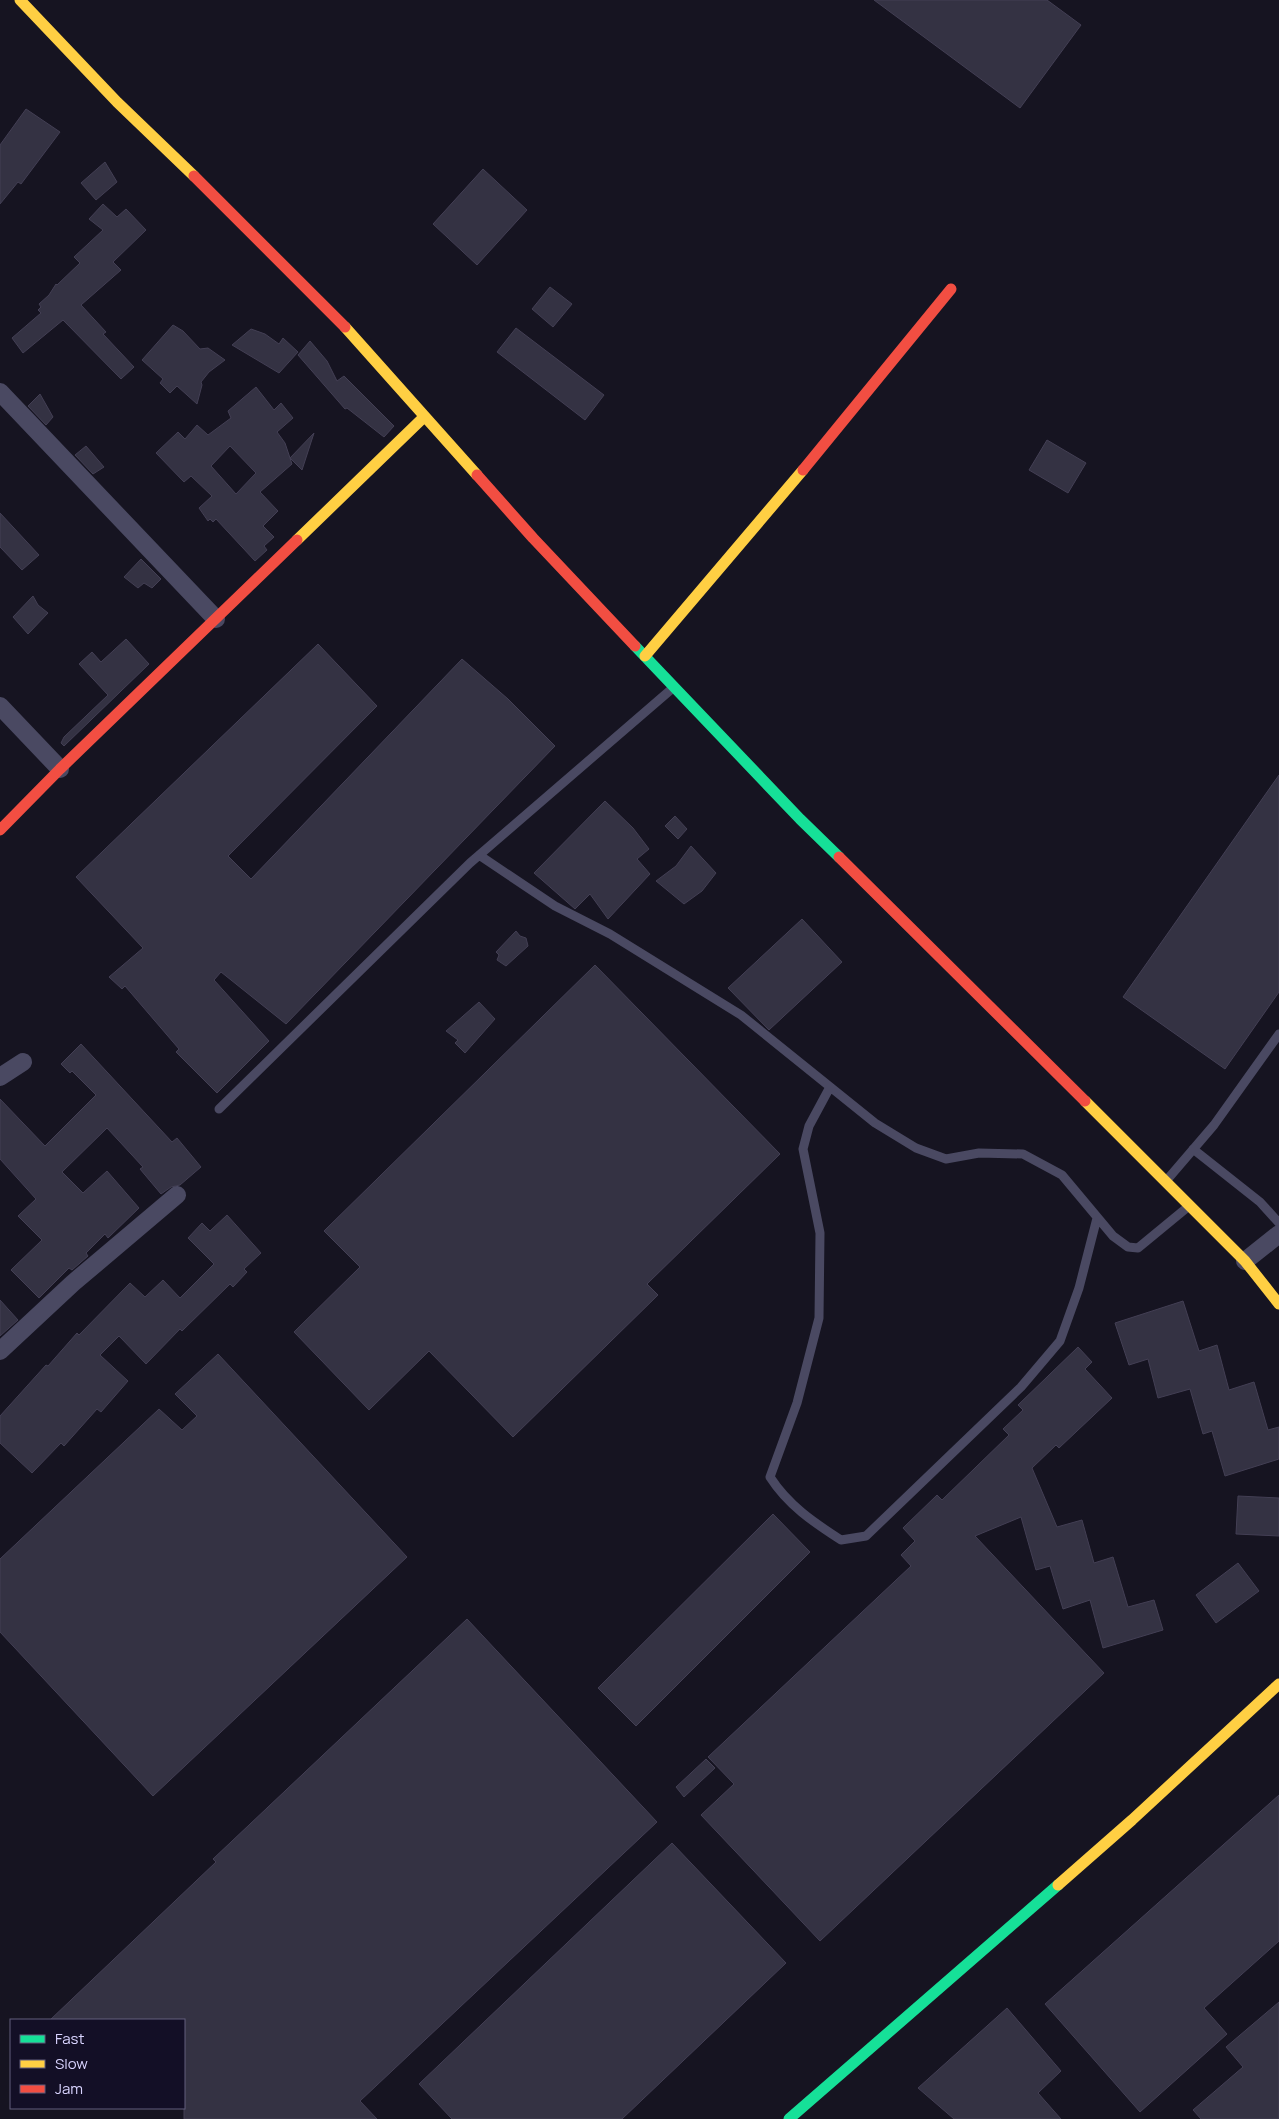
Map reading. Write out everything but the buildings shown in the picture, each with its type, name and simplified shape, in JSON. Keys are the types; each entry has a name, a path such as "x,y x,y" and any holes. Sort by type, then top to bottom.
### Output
{"street":[{"path":"20,0 117,102 244,224 346,328 533,538 800,819 958,973 1166,1182 1245,1262 1279,1304"},
{"path":"645,656 799,475 951,289"},
{"path":"0,392 216,619"},
{"path":"0,830 60,769 424,417"},
{"path":"0,706 60,769"},
{"path":"0,1077 23,1062"},
{"path":"0,1351 73,1283 177,1195"},
{"path":"1245,1262 1279,1234"},
{"path":"789,2119 1132,1820 1279,1684"}],"lane":[{"path":"219,1109 479,855 674,687"},
{"path":"479,855 555,906 610,934 741,1015 875,1123 916,1148 946,1159 979,1153 1023,1154 1062,1175 1096,1218 1113,1236 1128,1247 1138,1248 1189,1206"},
{"path":"1166,1182 1214,1125 1279,1034"},
{"path":"830,1087 809,1126 803,1148 820,1233 819,1318 797,1403 770,1476 782,1495 811,1521 841,1540 866,1536 1021,1387 1060,1341 1078,1288 1096,1218"},
{"path":"1193,1149 1260,1202 1279,1223"}],"traffic: fast":[{"path":"635,646 800,819 839,857"},
{"path":"789,2119 1058,1885"}],"traffic: slow":[{"path":"20,0 117,102 194,176"},
{"path":"345,327 477,475"},
{"path":"297,540 424,417"},
{"path":"645,656 803,470"},
{"path":"1085,1101 1245,1261 1279,1304"},
{"path":"1058,1885 1132,1820 1279,1684"}],"traffic: jam":[{"path":"194,176 345,327"},
{"path":"803,470 951,289"},
{"path":"477,475 533,538 635,646"},
{"path":"0,830 60,769 297,540"},
{"path":"839,857 1085,1101"}]}
